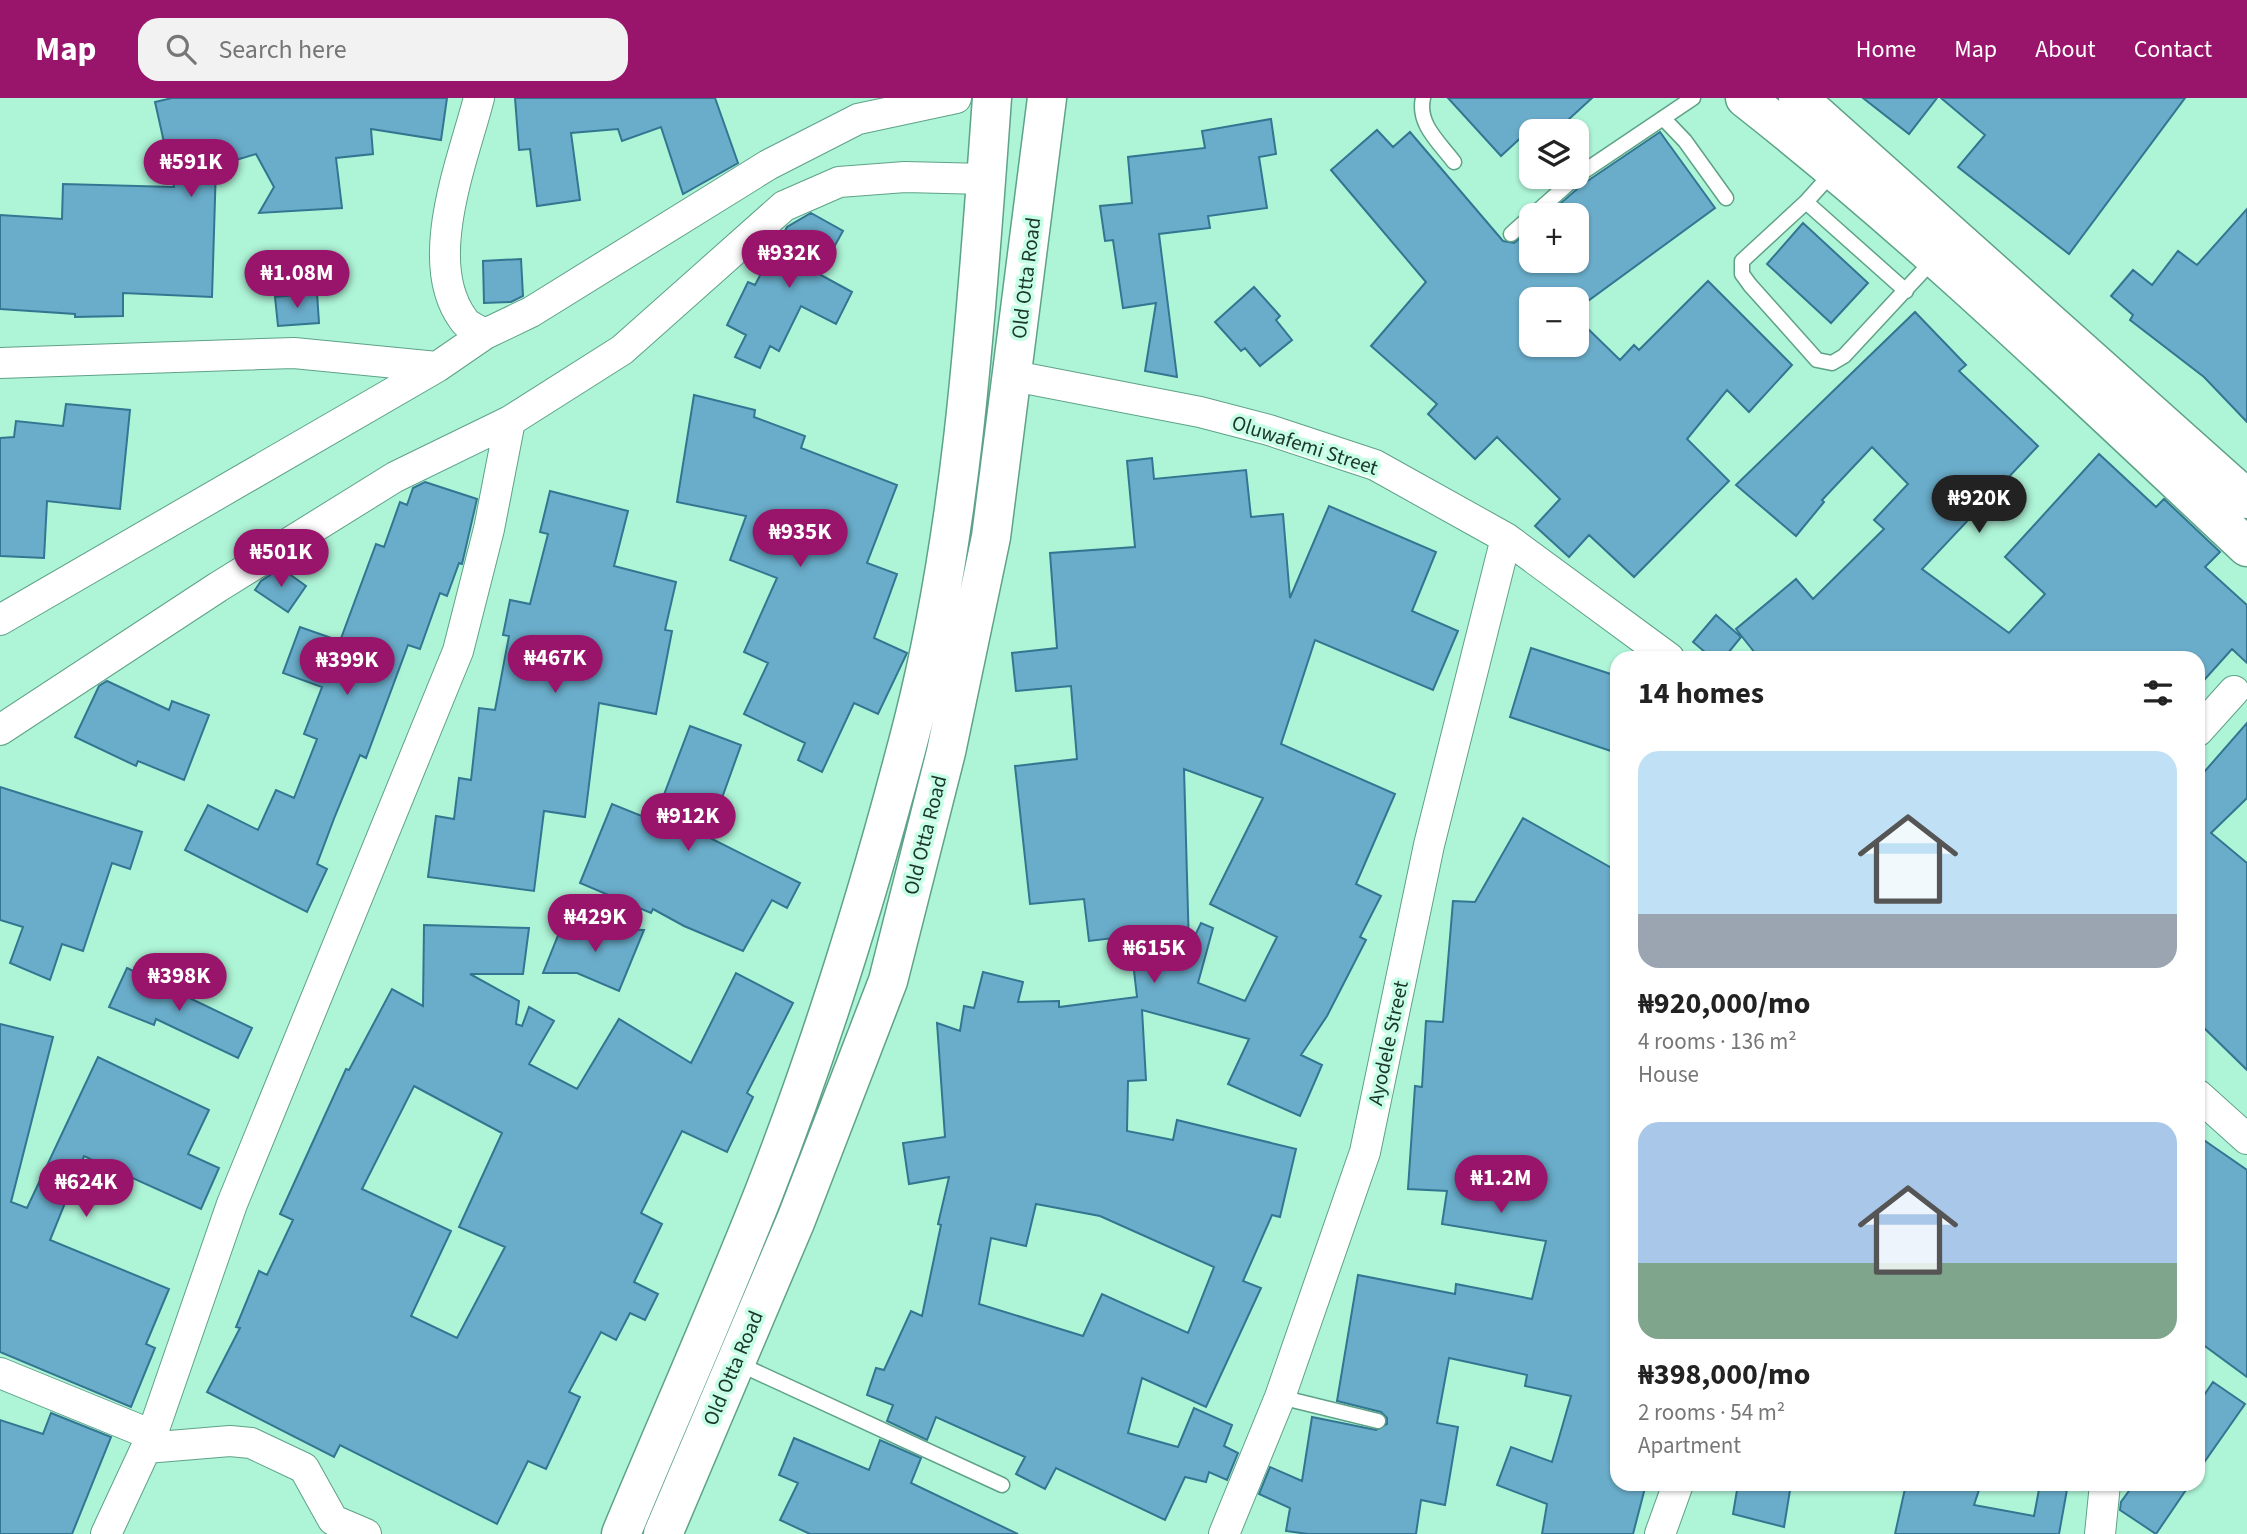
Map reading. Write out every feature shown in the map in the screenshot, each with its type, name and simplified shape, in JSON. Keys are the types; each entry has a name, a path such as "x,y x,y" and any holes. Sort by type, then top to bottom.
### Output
{"street":[{"path":"479,98 444,231 448,293 464,322 485,334"},
{"path":"0,620 437,367 485,334 531,312 768,165 858,119 956,98"},
{"path":"1745,98 1835,169 1936,257 2247,547"},
{"path":"1798,98 2247,499"},
{"name":"Old Otta Road","path":"621,1534 763,1194 836,989 913,722 933,630 956,484 975,322 992,108"},
{"name":"Old Otta Road","path":"663,1534 796,1220 888,981 968,651 992,537 1046,115"},
{"path":"0,730 218,587 395,477 510,421 622,349 784,206 839,182 986,168"},
{"path":"975,322 1021,324"},
{"path":"0,363 294,353 437,367"},
{"name":"Oluwafemi Street","path":"1014,376 1200,412 1269,430 1309,446 1376,465 1506,538 1659,651"},
{"path":"106,1534 149,1442 232,1204 458,651 489,529 510,421"},
{"name":"Ayodele Street","path":"1224,1534 1280,1397 1365,1152 1430,845 1506,538"},
{"path":"2205,723 2234,691"},
{"path":"2205,1101 2247,1139"},
{"path":"0,1373 149,1442 251,1443 304,1468 333,1520 366,1534"},
{"path":"1660,1534 1675,1491"},
{"path":"2100,1534 2104,1491"}],"lane":[{"path":"1423,98 1420,111 1427,128 1454,162"},
{"path":"1589,167 1693,98"},
{"path":"1662,118 1685,141 1726,198"},
{"path":"1835,169 1806,202 1742,261 1742,274 1816,360 1832,363 1844,356 1936,257"},
{"path":"1546,203 1562,189"},
{"path":"1806,202 1906,291"},
{"path":"1511,234 1519,227"},
{"path":"736,1363 1002,1485"},
{"path":"1280,1397 1378,1421"}],"building":[{"path":"172,98 447,98 441,140 371,129 373,154 336,158 342,208 259,213 274,187 256,154 216,166 212,297 123,293 123,316 75,317 75,314 0,309 0,215 62,219 63,184 174,187 155,102"},
{"path":"515,98 715,98 738,163 683,194 661,127 622,141 618,129 571,133 580,200 537,206 530,149 519,150"},
{"path":"1448,98 1592,98 1569,119 1519,119 1519,139 1501,156"},
{"path":"1863,98 1937,98 1909,134"},
{"path":"1941,98 2185,98 2069,254 1958,167 1985,135"},
{"path":"1271,119 1276,154 1259,157 1267,208 1208,216 1210,228 1159,234 1177,377 1145,371 1156,303 1123,308 1113,240 1105,241 1100,206 1132,203 1128,157 1205,148 1202,131"},
{"path":"1377,130 1393,147 1410,132 1503,241 1514,243 1519,239 1519,273 1589,273 1589,203 1561,203 1577,189 1589,189 1589,180 1660,132 1715,208 1589,300 1589,287 1519,287 1519,357 1589,357 1589,330 1620,360 1634,345 1639,350 1708,281 1792,365 1749,412 1727,390 1687,439 1729,481 1634,577 1589,535 1569,557 1535,526 1560,499 1497,437 1475,459 1428,414 1437,404 1371,346 1426,282 1331,170"},
{"path":"2247,209 2247,422 2204,377 2130,320 2133,315 2111,296 2133,270 2152,285 2178,251 2197,265"},
{"path":"811,213 843,231 819,274 852,292 836,324 801,306 779,351 770,346 760,368 735,357 746,335 727,325 748,282 755,285 765,266 779,263 778,244 787,227"},
{"path":"1803,223 1868,283 1831,323 1767,264"},
{"path":"521,259 523,296 511,302 484,303 483,261"},
{"path":"1254,287 1280,316 1276,320 1292,340 1260,366 1245,348 1241,351 1215,322"},
{"path":"317,293 319,323 278,326 275,297"},
{"path":"1915,312 1966,365 1959,371 2038,446 1922,569 2009,633 2045,594 2005,557 2099,454 2156,507 2164,499 2220,552 2205,567 2247,605 2247,663 2232,649 2205,679 2205,651 1753,651 1736,629 1796,579 1813,599 1884,529 1874,520 1908,484 1872,447 1822,500 1824,502 1796,536 1736,485"},
{"path":"694,395 755,410 754,417 805,436 801,448 897,485 867,563 897,574 874,638 907,653 878,714 854,703 822,772 798,760 805,743 744,714 768,663 744,652 777,578 730,560 746,516 677,502"},
{"path":"66,404 130,410 120,509 47,501 44,558 0,556 0,438 14,437 16,421 63,426"},
{"path":"1152,458 1154,479 1246,470 1251,517 1283,514 1290,598 1329,506 1436,552 1412,611 1458,631 1433,690 1315,640 1281,744 1395,794 1356,884 1381,896 1360,937 1366,940 1327,1016 1301,1055 1322,1065 1300,1116 1228,1084 1249,1039 1142,1010 1146,1080 1128,1081 1127,1131 1173,1140 1177,1120 1296,1149 1280,1217 1272,1215 1243,1281 1261,1288 1206,1407 1142,1378 1128,1433 1178,1447 1194,1408 1232,1425 1224,1446 1238,1453 1227,1480 1209,1472 1206,1482 1185,1477 1165,1520 1056,1468 1045,1489 1016,1474 1025,1457 936,1417 927,1440 887,1421 893,1405 867,1395 876,1368 884,1370 911,1311 922,1316 941,1225 938,1224 949,1177 909,1184 903,1143 945,1137 937,1023 960,1031 964,1006 974,1008 983,972 1023,982 1018,1002 1059,1001 1059,1007 1137,997 1130,936 1089,941 1084,899 1030,904 1015,766 1077,759 1071,686 1016,691 1012,653 1057,648 1050,553 1135,547 1127,461","holes":["1184,769 1263,798 1210,904 1277,937 1245,1001 1198,983 1213,928 1201,923 1189,948","1036,1204 1100,1216 1214,1267 1188,1333 1102,1294 1083,1336 979,1304 991,1238 1026,1246"]},
{"path":"425,482 477,499 462,564 459,563 447,596 440,593 420,649 408,645 366,758 360,755 335,816 317,864 327,869 307,912 185,850 208,805 258,830 276,790 294,798 317,739 304,734 322,687 283,673 300,627 340,641 376,544 384,547 400,502 407,505 413,488"},
{"path":"550,491 628,511 614,566 676,582 665,630 672,631 656,714 599,703 585,817 544,811 534,891 428,877 436,816 454,819 459,778 471,780 479,708 495,710 509,636 503,635 510,600 530,604 548,534 540,532"},
{"path":"281,568 306,586 288,612 255,590 261,581"},
{"path":"1716,615 1741,637 1730,651 1704,651 1693,642"},
{"path":"1531,648 1610,674 1610,751 1510,717"},
{"path":"107,681 169,710 172,701 209,715 184,780 138,761 136,766 75,737 99,686"},
{"path":"2247,723 2247,798 2211,833 2247,863 2247,1070 2205,1029 2205,771"},
{"path":"690,726 741,745 708,837 800,883 787,908 772,900 743,951 684,926 653,909 651,913 580,883 612,804 654,821"},
{"path":"0,787 142,832 130,869 112,863 83,951 62,944 50,980 10,963 23,927 0,920"},
{"path":"1523,818 1610,867 1610,1491 1644,1491 1633,1534 1542,1534 1547,1504 1497,1485 1511,1447 1552,1462 1571,1396 1525,1386 1527,1375 1449,1358 1437,1423 1458,1427 1445,1505 1421,1500 1416,1534 1308,1534 1286,1531 1290,1508 1259,1494 1270,1467 1302,1481 1312,1417 1376,1430 1387,1424 1387,1418 1381,1412 1337,1401 1358,1275 1455,1294 1456,1284 1532,1299 1546,1241 1442,1224 1447,1191 1408,1189 1415,1086 1422,1087 1426,1021 1443,1022 1453,901 1475,902"},
{"path":"424,925 529,928 523,974 470,974 519,1001 516,1024 522,1026 529,1007 554,1021 529,1064 577,1089 619,1019 691,1063 736,973 793,1003 747,1093 753,1097 727,1152 682,1131 641,1213 662,1224 634,1282 658,1294 645,1320 630,1313 616,1340 601,1332 569,1392 580,1397 546,1469 528,1461 497,1524 340,1445 334,1457 207,1392 240,1328 236,1327 259,1271 267,1275 293,1220 280,1214 346,1069 349,1070 392,989 423,1006","holes":["414,1086 502,1133 459,1227 505,1247 457,1338 411,1316 451,1231 362,1189"]},
{"path":"561,928 644,930 619,991 577,973 543,973"},
{"path":"127,968 252,1028 238,1058 156,1019 154,1025 109,1007"},
{"path":"0,1024 53,1037 11,1202 27,1208 98,1057 209,1110 188,1154 219,1168 201,1209 84,1156 50,1240 169,1289 146,1344 155,1348 131,1407 0,1352"},
{"path":"2205,1141 2247,1170 2247,1377 2205,1346"},
{"path":"2213,1382 2245,1404 2205,1461 2205,1394"},
{"path":"51,1413 111,1437 72,1534 0,1534 0,1420 43,1434"},
{"path":"794,1438 869,1470 880,1440 921,1458 911,1483 1018,1534 810,1534 780,1520 798,1483 779,1475"},
{"path":"1737,1491 1790,1491 1784,1527 1733,1514"},
{"path":"1904,1491 1979,1491 1974,1505 2034,1516 2039,1491 2067,1491 2059,1534 1895,1534"},
{"path":"2129,1491 2185,1491 2156,1534 2120,1510 2121,1502"}]}
